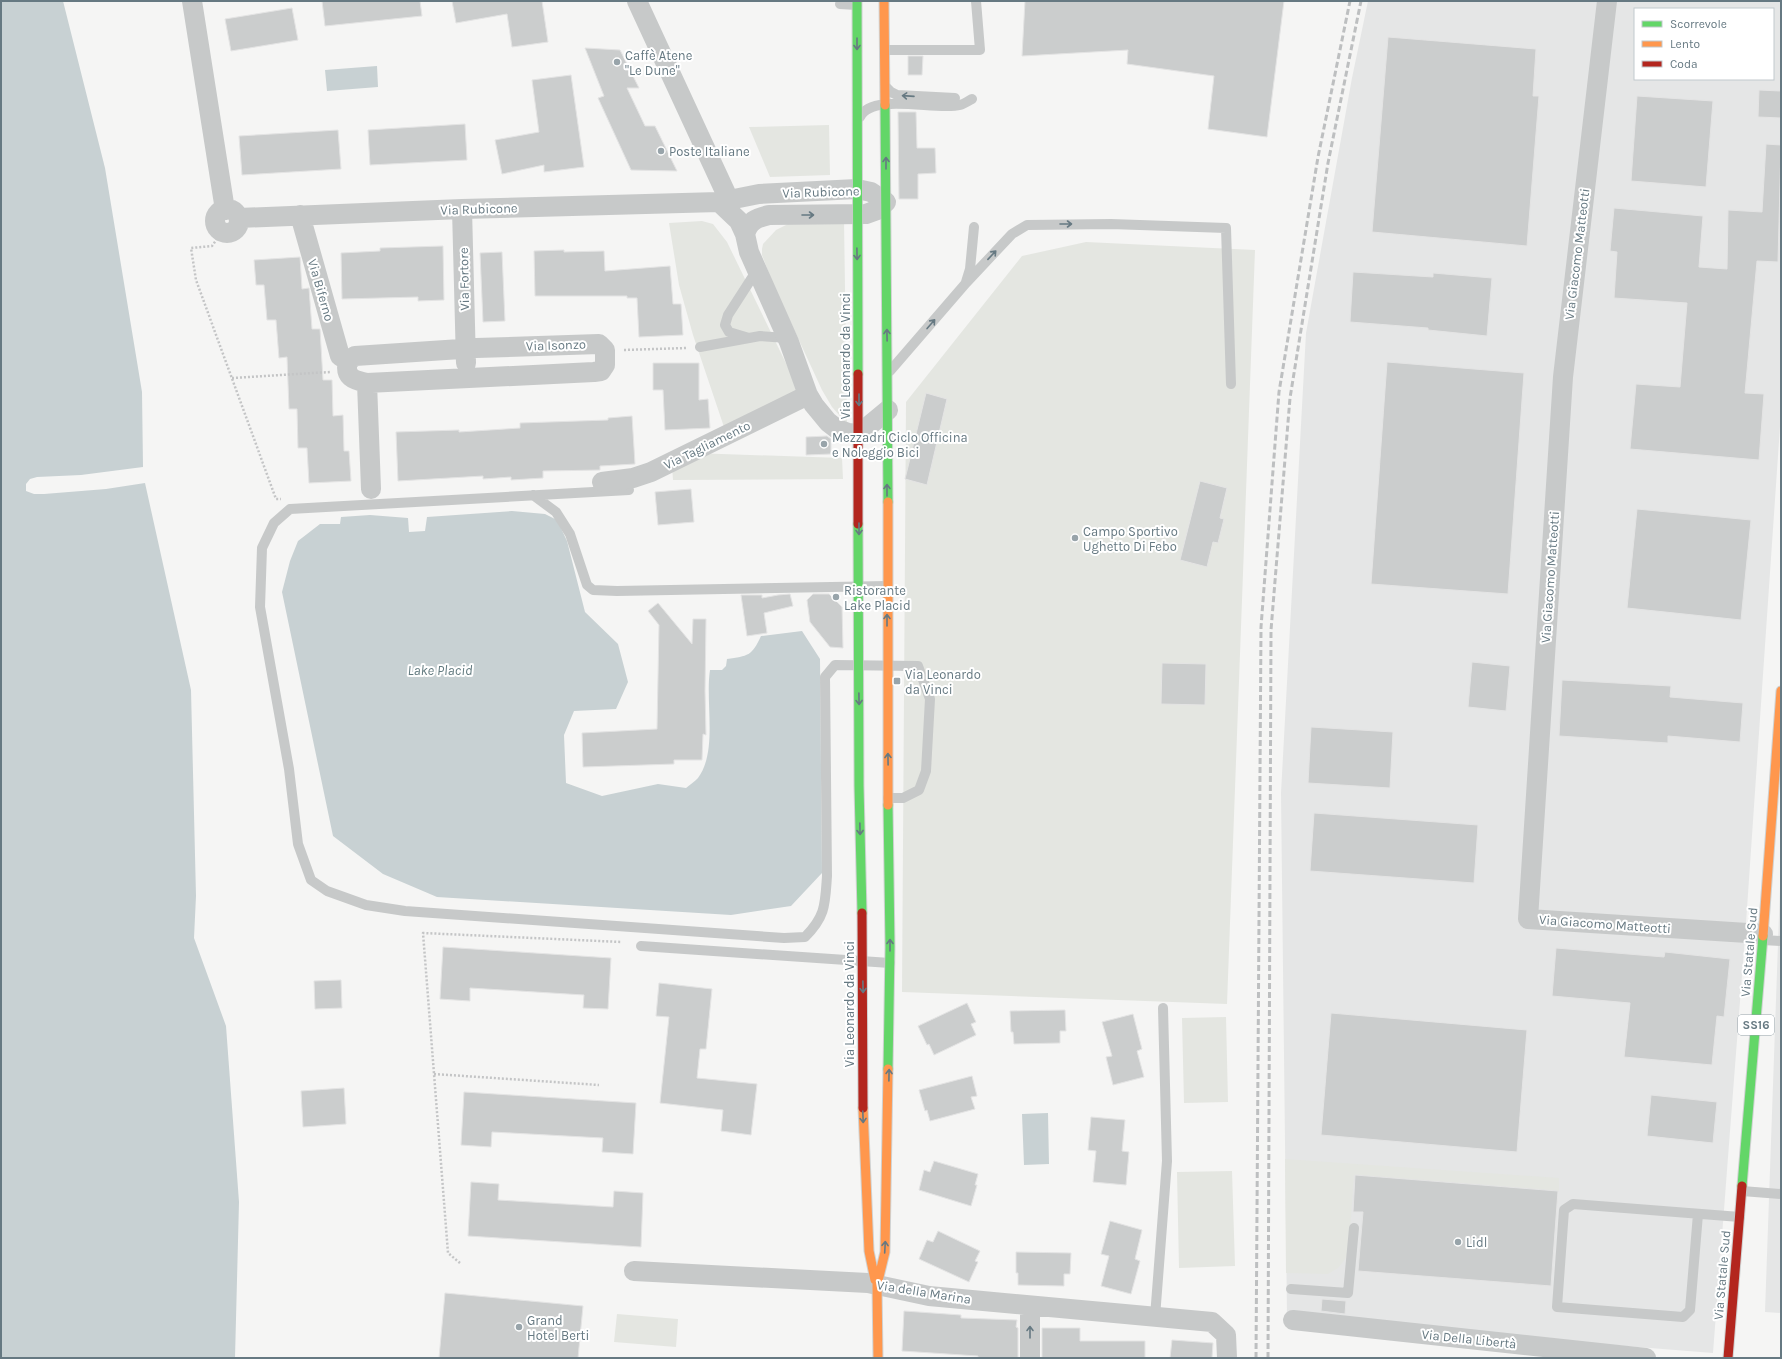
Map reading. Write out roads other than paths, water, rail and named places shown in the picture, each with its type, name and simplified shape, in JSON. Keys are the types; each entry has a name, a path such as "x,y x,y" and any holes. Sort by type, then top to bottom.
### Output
{"street":[{"path":"192,1 232,214 238,226 233,232 222,232"},
{"path":"637,1 724,201 739,220 757,270 787,338 808,395 828,422 848,433 859,434 888,410"},
{"name":"Via Leonardo da Vinci","path":"878,1358 877,1285 885,1252 890,963 888,798 885,787 888,374 884,1"},
{"name":"Via Giacomo Matteotti","path":"1607,1 1563,377 1528,919 1769,938"},
{"name":"Via Leonardo da Vinci","path":"861,4 857,123 857,215 859,365 858,665 863,786 863,1105 869,1251 871,1267 877,1285"},
{"path":"875,14 876,66 885,81"},
{"name":"Via Rubicone","path":"232,214 300,215 724,201 759,194 857,189 871,192 886,202 873,212 857,215 769,215 752,220 748,226 747,243"},
{"name":"Via Rubicone","path":"724,201 769,215"},
{"name":"Via Fortore","path":"462,209 466,349"},
{"name":"Via Biferno","path":"300,215 340,356 347,366"},
{"name":"Via Isonzo","path":"599,344 605,350 605,365 601,371 367,383 356,381 350,377 347,366 355,356 466,349 599,344"},
{"path":"466,349 466,378"},
{"path":"859,365 863,377 868,381"},
{"path":"878,381 888,374"},
{"path":"367,383 371,489"},
{"name":"Via Tagliamento","path":"602,482 633,478 651,472 808,395"},
{"name":"Via Statale Sud","path":"1728,1358 1742,1191 1769,938 1781,691"},
{"name":"Via della Marina","path":"634,1271 868,1283 929,1296 1212,1322 1226,1335 1226,1358"},
{"path":"1030,1306 1030,1358"},
{"name":"Via Della Libertà","path":"1293,1320 1646,1358"}],"lane":[{"path":"885,50 980,50 976,1"},
{"path":"840,4 861,4"},
{"path":"857,123 865,110 873,106 885,104 960,105 973,99 897,95 891,92 885,81"},
{"path":"888,374 966,284 1012,234 1027,225 1137,225 1226,228 1231,384"},
{"path":"966,284 970,269 974,227"},
{"path":"748,338 728,332 725,325 728,315 757,270"},
{"path":"700,347 719,345 760,336 787,338"},
{"path":"629,490 290,509 274,523 262,548 260,607 289,769 298,844 312,880 327,891 366,905 405,911 784,938 805,936 818,924 824,908 827,876 825,677 835,665 918,666 930,699 926,771 919,790 903,798 888,798"},
{"path":"533,495 556,512 570,534 587,585 593,590 617,591 887,586"},
{"path":"641,946 890,963"},
{"path":"1155,1317 1167,1161 1163,1008"},
{"path":"1742,1191 1781,1194"},
{"path":"1698,1214 1690,1310 1683,1317 1557,1307 1564,1210 1573,1204 1740,1217"},
{"path":"1291,1289 1348,1293 1354,1228"}],"water":[{"path":"1,1 63,1 105,168 142,392 143,467 81,475 37,477 30,479 26,484 26,491 34,494 44,494 106,489 145,483 191,690 196,896 194,938 226,1026 239,1202 235,1358 1,1358"},
{"path":"377,66 378,87 327,91 325,70"},
{"name":"Lake Placid","path":"512,511 545,514 557,520 567,541 585,612 618,644 628,682 616,709 574,711 564,735 566,783 602,796 658,784 686,788 698,778 704,767 708,754 710,726 710,670 722,670 726,666 727,659 745,656 748,654 755,648 761,636 802,631 820,659 822,873 791,906 731,915 437,897 383,874 333,836 282,592 290,561 298,541 320,524 340,524 341,517 370,515 408,518 409,532 425,531 427,517"},
{"path":"1048,1113 1049,1164 1024,1165 1022,1114"}],"railway":[{"path":"1256,1358 1261,627 1279,392 1318,157 1350,1"},
{"path":"1268,1358 1271,630 1290,398 1328,163 1361,1"}],"place":[{"name":"Caffè Atene \"Le Dune\"","path":"617,62"},
{"name":"Poste Italiane","path":"661,151"},
{"name":"Mezzadri Ciclo Officina e Noleggio Bici","path":"824,444"},
{"name":"Campo Sportivo Ughetto Di Febo","path":"1075,538"},
{"name":"Ristorante Lake Placid","path":"836,597"},
{"name":"Via Leonardo da Vinci","path":"897,681"},
{"name":"Lidl","path":"1458,1242"},
{"name":"Grand Hotel Berti","path":"519,1327"}]}
